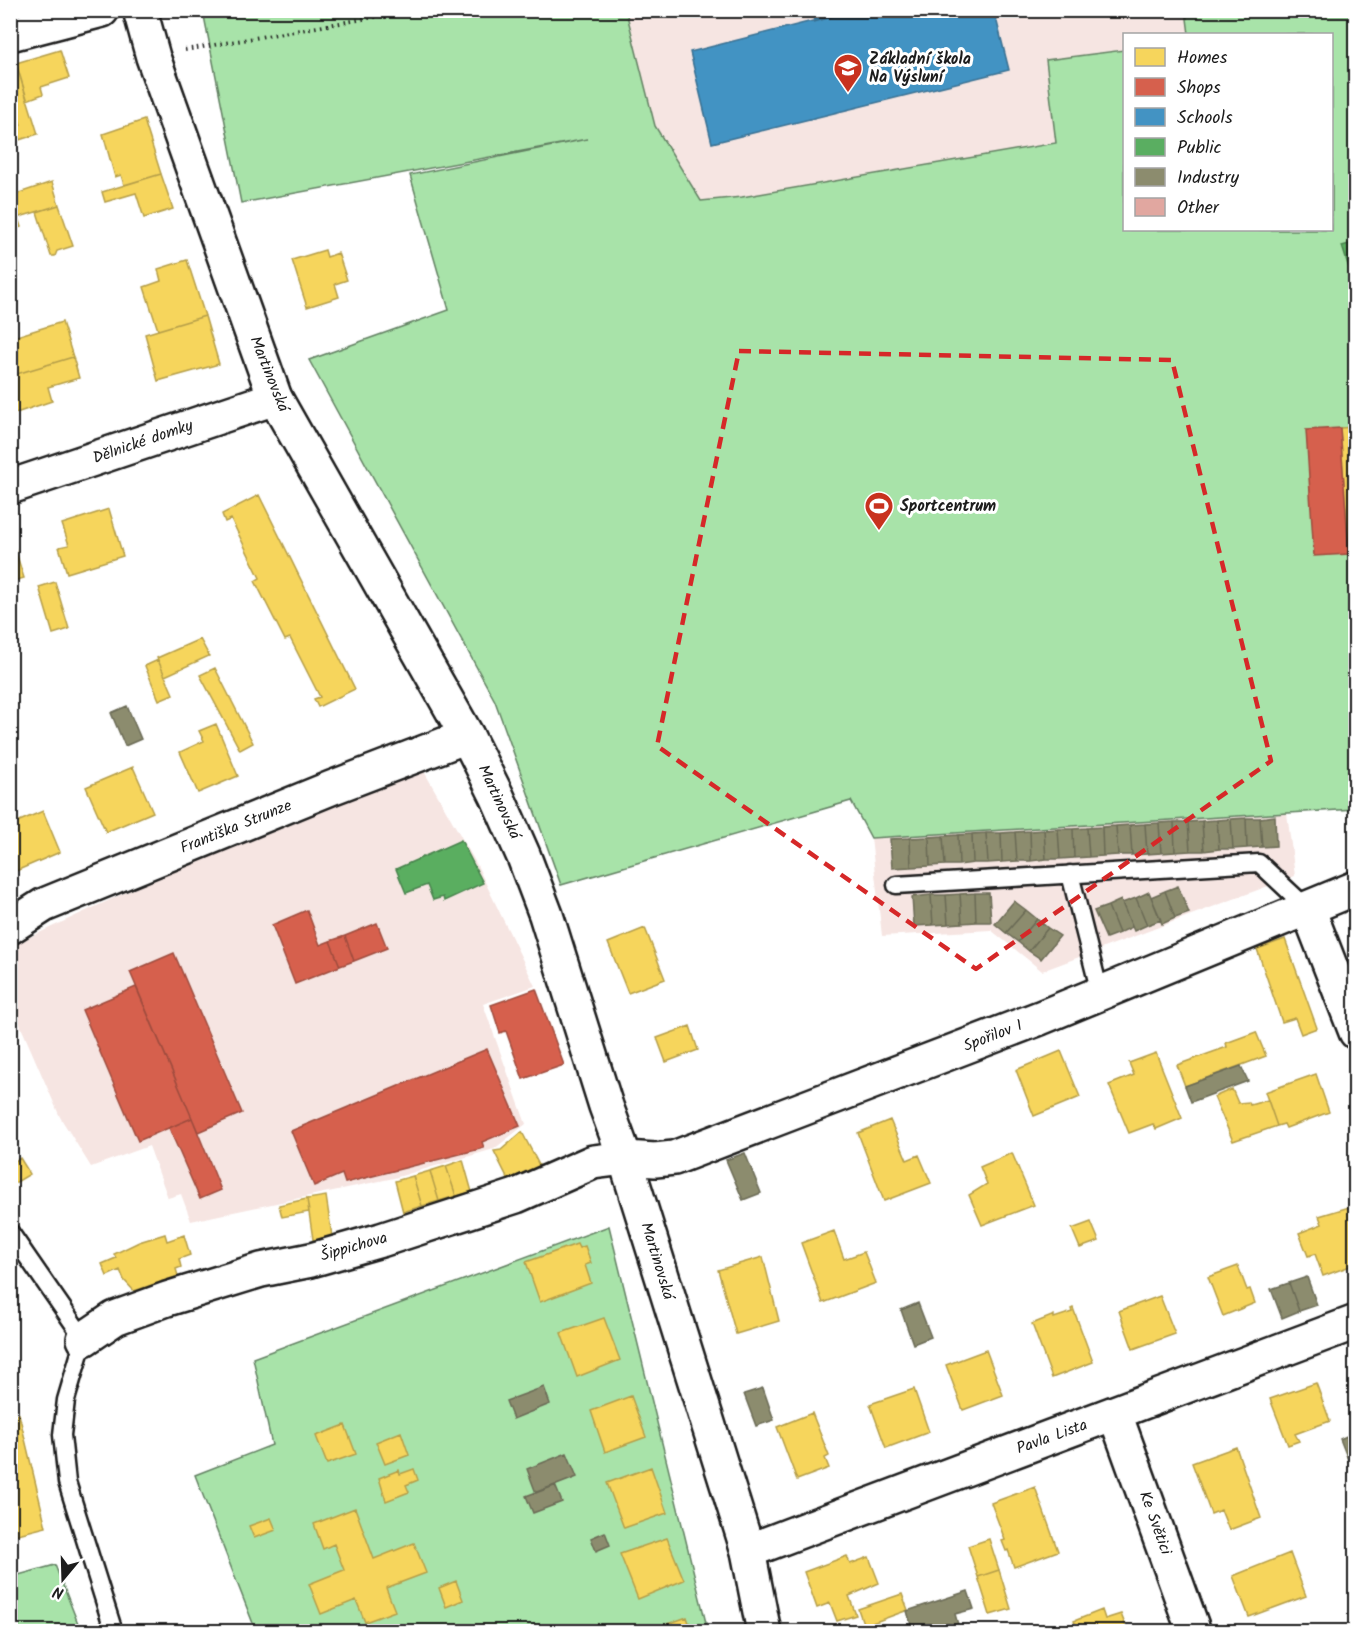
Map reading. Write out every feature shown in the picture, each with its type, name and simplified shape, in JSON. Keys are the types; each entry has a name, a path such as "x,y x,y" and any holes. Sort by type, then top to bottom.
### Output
{"street":[{"path":"10,34 102,10"},
{"name":"Martinovská","path":"140,10 153,57 275,398 466,736 497,796 524,857 546,915 606,1106 625,1158 747,1551 764,1632"},
{"name":"Dělnické domky","path":"10,487 275,398"},
{"name":"Františka Strunze","path":"10,927 44,905 331,788 466,736"},
{"name":"Spořilov I","path":"625,1158 656,1160 674,1158 892,1076 1356,888"},
{"path":"1308,909 1356,1032"},
{"name":"Šippichova","path":"84,1339 115,1318 166,1299 261,1270 310,1260 381,1240 516,1196 593,1161 625,1158"},
{"name":"Pavla Lista","path":"747,1551 1356,1322"},
{"name":"Ke Světici","path":"1115,1414 1194,1632"}],"lane":[{"path":"897,885 1259,863 1308,909"},
{"path":"1070,874 1100,993"},
{"path":"10,1232 84,1339 66,1400 62,1435 67,1482 114,1632"}],"path":[{"path":"153,57 415,10"}],"highlighted area":[{"path":"739,351 1172,360 1271,761 976,969 657,746"}],"shaded area":[{"name":"Základní škola Na Výsluní","path":"1186,10 1189,33 1123,33 1123,50 1046,60 1056,143 742,197 701,201 655,126 626,11"},
{"path":"421,766 476,863 535,986 483,1004 526,1124 494,1149 394,1178 191,1221 181,1194 168,1198 149,1146 91,1167 60,1117 11,1008 11,946 146,883"},
{"path":"1287,813 1295,876 1042,971 991,930 882,936 871,838"}],"green space":[{"name":"Sportcentrum","path":"203,11 626,11 655,126 701,201 742,197 1056,143 1046,60 1123,50 1123,231 1333,231 1333,33 1189,33 1186,11 1355,11 1355,809 871,838 851,801 561,885 495,701 309,360 449,310 410,175 587,139 241,203"},
{"path":"609,1226 708,1631 256,1631 195,1475 272,1445 253,1358"},
{"path":"55,1565 81,1631 11,1631 11,1577"}],"building: Homes":[{"path":"60,50 69,78 41,87 43,94 27,100 16,63"},
{"path":"16,63 38,134 10,143 10,129 21,125 17,112 10,114 10,65"},
{"path":"144,120 161,174 124,185 121,175 115,177 103,134"},
{"path":"161,174 173,209 144,218 136,193 105,202 102,192"},
{"path":"52,182 59,205 10,220 10,196"},
{"path":"59,205 73,246 57,251 55,256 51,256 37,212"},
{"path":"18,218 21,227 10,231 10,220"},
{"path":"10,243 18,267 10,270"},
{"path":"325,250 327,257 338,253 347,280 335,284 339,297 307,307 292,260"},
{"path":"187,260 205,316 158,330 144,287 161,281 158,269"},
{"path":"205,316 219,364 158,381 145,334"},
{"path":"62,322 73,357 10,376 10,338"},
{"path":"73,357 79,378 48,387 52,401 13,414 10,406 10,376"},
{"path":"1356,427 1356,554 1349,554 1340,428"},
{"path":"259,495 355,689 318,707 314,699 320,697 290,638 285,640 255,581 260,578 231,519 225,522 222,514"},
{"path":"109,509 123,556 67,573 59,547 69,545 62,524"},
{"path":"12,540 24,578 10,582 10,541"},
{"path":"55,582 69,629 53,634 39,587"},
{"path":"200,639 209,656 165,676 157,658"},
{"path":"158,660 173,694 159,700 145,666"},
{"path":"215,668 253,743 240,750 200,675"},
{"path":"216,724 238,776 198,793 180,752 204,741 199,731"},
{"path":"133,767 153,812 106,832 86,787"},
{"path":"43,811 60,852 16,871 10,859 10,825"},
{"path":"645,928 665,979 628,993 608,943"},
{"path":"1285,939 1317,1028 1301,1034 1295,1018 1282,1022 1257,949"},
{"path":"690,1026 698,1050 666,1062 657,1038"},
{"path":"1256,1032 1266,1056 1185,1086 1177,1065 1227,1047 1226,1043"},
{"path":"1061,1051 1080,1097 1034,1116 1016,1070"},
{"path":"1156,1053 1182,1118 1156,1129 1153,1124 1129,1133 1109,1085 1134,1075 1129,1063"},
{"path":"1316,1074 1329,1112 1286,1128 1284,1124 1277,1126 1265,1092"},
{"path":"1232,1089 1238,1103 1249,1102 1250,1105 1268,1100 1277,1126 1233,1141 1214,1097"},
{"path":"890,1120 907,1160 919,1155 931,1183 884,1201 858,1133"},
{"path":"522,1132 542,1171 511,1185 494,1151 501,1150"},
{"path":"1012,1153 1034,1205 982,1225 969,1195 987,1184 980,1167"},
{"path":"20,1158 30,1174 10,1186 10,1164"},
{"path":"463,1160 472,1192 456,1196 446,1166"},
{"path":"446,1166 456,1196 439,1201 430,1171"},
{"path":"430,1171 439,1201 422,1206 413,1176"},
{"path":"413,1176 422,1206 403,1212 395,1181"},
{"path":"326,1196 333,1243 314,1246 307,1199"},
{"path":"307,1199 309,1212 282,1217 279,1205"},
{"path":"1356,1205 1356,1264 1323,1276 1315,1254 1308,1256 1299,1233 1322,1224 1319,1216"},
{"path":"1091,1222 1099,1241 1080,1248 1072,1229"},
{"path":"834,1231 844,1259 864,1252 876,1283 823,1303 801,1243"},
{"path":"165,1234 167,1241 184,1235 190,1255 179,1259 181,1267 176,1269 178,1276 134,1291 124,1280 120,1270 107,1276 102,1264 116,1258 114,1254 139,1242"},
{"path":"577,1244 579,1248 585,1246 591,1263 585,1265 591,1283 540,1302 526,1262"},
{"path":"763,1257 779,1321 736,1334 718,1270"},
{"path":"1238,1266 1247,1290 1250,1289 1255,1303 1223,1316 1208,1277"},
{"path":"1160,1296 1175,1334 1133,1349 1119,1311"},
{"path":"1073,1308 1093,1362 1052,1378 1032,1324 1054,1315 1054,1318 1072,1312"},
{"path":"604,1318 620,1360 577,1377 561,1333"},
{"path":"986,1350 1003,1395 963,1410 946,1365"},
{"path":"1316,1383 1330,1421 1295,1434 1299,1441 1288,1445 1270,1399"},
{"path":"914,1389 929,1432 886,1448 870,1404"},
{"path":"631,1396 646,1437 605,1452 591,1411"},
{"path":"812,1413 829,1456 825,1458 829,1468 797,1480 777,1427"},
{"path":"19,1414 46,1527 10,1536 10,1511 12,1511 10,1502 10,1416"},
{"path":"345,1425 356,1454 327,1464 316,1436"},
{"path":"401,1432 409,1455 385,1464 376,1442"},
{"path":"1236,1447 1261,1518 1229,1530 1221,1510 1211,1514 1192,1463"},
{"path":"651,1467 667,1513 624,1528 607,1483"},
{"path":"414,1469 418,1480 406,1485 409,1492 386,1501 379,1478 399,1470 400,1474"},
{"path":"1035,1487 1058,1551 1014,1567 1002,1541 1005,1540 991,1503"},
{"path":"355,1508 374,1559 414,1543 426,1573 386,1588 395,1611 365,1622 356,1600 321,1614 309,1584 344,1570 334,1544 323,1549 314,1524"},
{"path":"271,1518 276,1530 254,1538 249,1526"},
{"path":"667,1538 684,1580 638,1599 620,1554"},
{"path":"989,1539 999,1570 978,1577 968,1546"},
{"path":"1290,1553 1306,1596 1249,1617 1233,1576"},
{"path":"847,1556 850,1564 869,1557 879,1583 849,1596 856,1615 837,1621 830,1603 817,1608 804,1572"},
{"path":"999,1570 1011,1609 990,1615 978,1577"},
{"path":"456,1581 463,1600 446,1607 439,1588"},
{"path":"902,1594 908,1610 864,1626 858,1609"},
{"path":"1102,1610 1105,1619 1121,1614 1128,1632 1078,1632 1074,1621"},
{"path":"687,1617 692,1632 645,1632"}],"building: Shops":[{"path":"1340,428 1349,554 1314,556 1306,430"},
{"path":"307,910 320,945 330,941 340,966 295,984 272,925"},
{"path":"377,923 387,948 354,961 345,936"},
{"path":"345,936 354,961 340,966 330,941"},
{"path":"174,953 242,1113 198,1132 130,972"},
{"path":"136,987 192,1118 138,1141 82,1010"},
{"path":"536,989 564,1065 523,1079 506,1031 500,1033 491,1005"},
{"path":"487,1049 520,1126 482,1142 484,1148 345,1183 342,1174 314,1186 291,1131"},
{"path":"192,1118 221,1190 200,1199 169,1128"}],"building: Schools":[{"path":"812,10 856,10 814,22"},
{"path":"856,10 994,10 1009,70 712,143 690,52"}],"building: Public":[{"path":"1356,242 1356,284 1354,284 1342,246"},
{"path":"461,840 483,883 444,901 443,897 433,900 427,885 406,893 396,869"}],"building: Industry":[{"path":"127,706 141,739 125,746 111,713"},
{"path":"1275,816 1276,846 1262,847 1260,818"},
{"path":"1246,818 1260,818 1262,847 1247,848"},
{"path":"1246,818 1247,848 1233,849 1231,819"},
{"path":"1231,819 1233,849 1219,849 1217,820"},
{"path":"1217,820 1219,849 1204,851 1202,821"},
{"path":"1202,821 1204,851 1190,851 1188,822"},
{"path":"1174,822 1175,852 1161,853 1159,823"},
{"path":"1174,822 1188,822 1190,851 1175,852"},
{"path":"1159,823 1161,853 1147,854 1145,824"},
{"path":"1145,824 1147,854 1132,855 1130,825"},
{"path":"1130,825 1132,855 1118,855 1116,826"},
{"path":"1116,826 1118,855 1103,856 1102,827"},
{"path":"1102,827 1103,856 1089,857 1087,828"},
{"path":"1087,828 1089,857 1074,858 1073,829"},
{"path":"1058,829 1073,829 1074,858 1060,859"},
{"path":"1058,829 1060,859 1046,859 1044,830"},
{"path":"1044,830 1046,859 1031,861 1030,831"},
{"path":"1030,831 1031,861 1017,861 1015,832"},
{"path":"1015,832 1017,861 1002,862 1001,833"},
{"path":"986,833 1001,833 1002,862 988,863"},
{"path":"986,833 988,863 973,863 972,834"},
{"path":"972,834 973,863 959,865 958,835"},
{"path":"958,835 959,865 945,865 943,836"},
{"path":"943,836 945,865 930,866 929,837"},
{"path":"929,837 930,866 911,867 910,838"},
{"path":"910,838 911,867 892,868 890,839"},
{"path":"1178,886 1189,913 1175,918 1165,891"},
{"path":"1165,891 1175,918 1162,924 1151,897"},
{"path":"1149,892 1161,920 1147,925 1136,898"},
{"path":"975,893 989,893 991,922 976,922"},
{"path":"975,893 976,922 962,923 960,894"},
{"path":"960,894 962,923 948,924 946,895"},
{"path":"931,895 946,895 948,924 933,925"},
{"path":"931,895 933,925 914,926 912,897"},
{"path":"1136,898 1147,925 1134,931 1122,903"},
{"path":"1121,900 1132,927 1119,933 1108,906"},
{"path":"1014,901 1026,910 1006,933 995,924"},
{"path":"1108,906 1119,933 1106,938 1094,911"},
{"path":"1026,910 1037,919 1018,942 1006,933"},
{"path":"1037,919 1048,928 1029,951 1018,942"},
{"path":"1048,928 1060,936 1041,959 1029,951"},
{"path":"1241,1066 1248,1081 1191,1102 1185,1086"},
{"path":"745,1153 761,1193 743,1200 726,1160"},
{"path":"1307,1277 1317,1305 1299,1311 1289,1283"},
{"path":"1289,1283 1299,1311 1282,1318 1271,1289"},
{"path":"918,1303 931,1337 913,1344 901,1310"},
{"path":"544,1387 550,1404 513,1419 506,1401"},
{"path":"763,1388 774,1420 756,1426 744,1394"},
{"path":"1356,1432 1356,1480 1340,1439"},
{"path":"567,1453 577,1477 536,1493 527,1469"},
{"path":"555,1485 562,1502 533,1513 526,1496"},
{"path":"605,1532 610,1545 596,1551 591,1538"},
{"path":"968,1591 974,1609 955,1614 959,1628 948,1632 913,1632 907,1611"}],"building: Other":[{"path":"10,1367 16,1389 10,1390"}],"place":[{"name":"Základní škola Na Výsluní","path":"848,94"},
{"name":"Sportcentrum","path":"879,532"}]}
